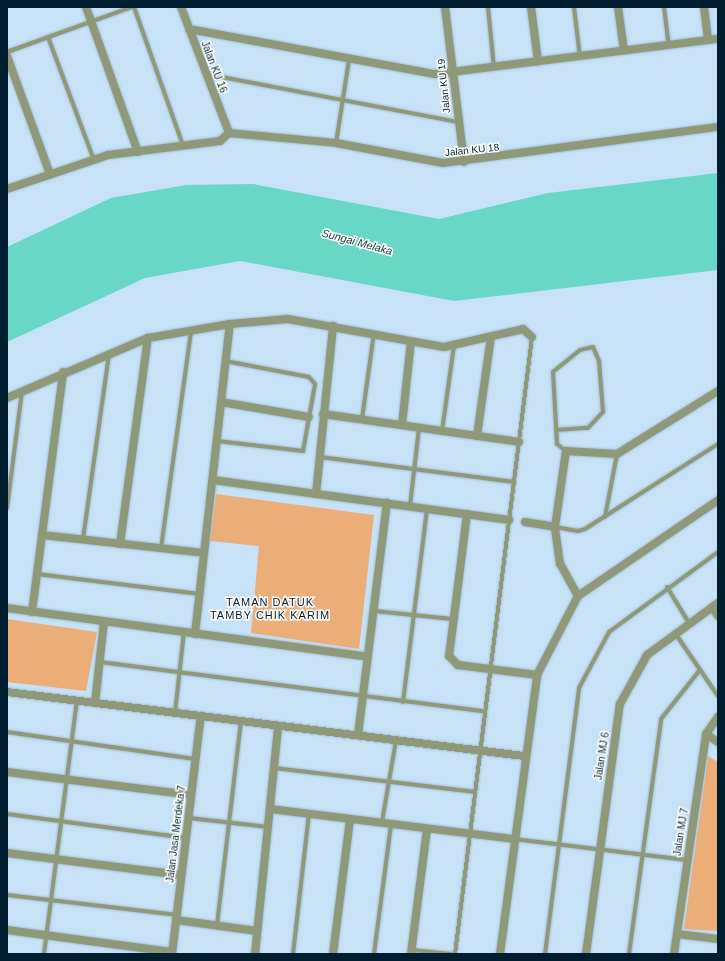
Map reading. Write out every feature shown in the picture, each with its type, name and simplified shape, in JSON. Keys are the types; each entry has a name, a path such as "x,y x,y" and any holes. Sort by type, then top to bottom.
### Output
{"street":[{"path":"86,7 138,152"},
{"name":"Jalan KU 16","path":"181,7 229,133"},
{"name":"Jalan KU 19","path":"444,7 464,162"},
{"path":"531,7 538,62"},
{"path":"618,7 624,51"},
{"path":"704,7 708,40"},
{"path":"189,29 349,60 435,74 494,68 718,39"},
{"path":"7,56 50,174"},
{"name":"Jalan KU 18","path":"229,133 336,143 444,163 464,162 718,128"},
{"path":"8,187 94,160 138,152 220,141 229,133"},
{"path":"7,398 110,352 148,338 230,324 288,320 374,332 411,341 454,346 523,329 532,337"},
{"path":"195,634 230,324"},
{"path":"316,494 333,326"},
{"path":"477,436 491,337"},
{"path":"120,544 148,338"},
{"path":"402,425 411,341"},
{"path":"32,612 63,372"},
{"path":"578,596 560,564 555,527 566,450 617,454 718,391"},
{"path":"222,402 309,417"},
{"path":"324,414 519,442"},
{"path":"213,480 509,520"},
{"path":"500,954 524,756 537,675 578,596 718,500"},
{"path":"358,735 387,503"},
{"path":"467,514 453,618 451,660 489,669 537,675"},
{"path":"525,522 555,527"},
{"path":"42,535 204,553"},
{"path":"715,605 718,616"},
{"name":"Jalan MJ 6","path":"586,954 599,848 620,704 647,655 674,632 715,605"},
{"path":"7,608 368,657"},
{"path":"95,703 104,621"},
{"path":"7,692 524,756"},
{"name":"Jalan Jasa Merdeka 7","path":"172,953 201,716"},
{"name":"Jalan MJ 7","path":"674,954 706,734 718,717"},
{"path":"255,954 278,726"},
{"path":"706,734 718,742"},
{"path":"7,772 191,795"},
{"path":"270,809 513,839"},
{"path":"333,954 350,819"},
{"path":"411,952 427,829"},
{"path":"7,853 181,875"},
{"path":"176,917 217,926 257,931"},
{"path":"7,930 172,953"},
{"path":"677,934 718,939"}],"lane":[{"path":"7,52 133,7 183,146"},
{"path":"488,7 494,68"},
{"path":"574,7 580,57"},
{"path":"664,7 669,46"},
{"path":"48,38 94,160"},
{"path":"336,143 349,60"},
{"path":"206,74 458,122"},
{"path":"161,548 191,330"},
{"path":"362,420 374,332"},
{"path":"455,954 478,750 532,337"},
{"path":"442,431 454,346"},
{"path":"556,430 588,428 603,412 599,361 593,347 580,350 553,372 556,444 566,450"},
{"path":"82,539 110,352"},
{"path":"217,441 300,452 305,449 309,417 313,379 226,361"},
{"path":"7,508 22,390"},
{"path":"410,506 419,428"},
{"path":"555,527 578,532 605,517 718,444"},
{"path":"605,517 617,454"},
{"path":"319,456 414,470 514,482"},
{"path":"402,702 427,509"},
{"path":"545,954 579,688 609,632 667,587 718,552"},
{"path":"37,574 200,594"},
{"path":"667,587 689,623"},
{"path":"374,610 453,618"},
{"path":"175,713 184,632"},
{"path":"674,632 699,671 718,696"},
{"path":"100,662 402,702 484,711"},
{"path":"629,954 661,719 699,671"},
{"path":"44,954 77,701"},
{"path":"217,926 242,721"},
{"path":"7,732 196,759"},
{"path":"382,823 396,740"},
{"path":"274,768 388,783 474,792"},
{"path":"7,814 186,838"},
{"path":"293,954 309,814"},
{"path":"188,818 268,827"},
{"path":"374,954 391,824"},
{"path":"513,839 643,853 687,860"},
{"path":"7,895 176,917"},
{"path":"411,952 451,954"}],"shaded area":[{"path":"216,494 374,515 359,649 251,633 259,546 210,541"},
{"path":"7,619 97,632 86,691 7,682"},
{"path":"708,756 718,762 718,931 684,929"}],"water":[{"name":"Sungai Melaka","path":"718,173 718,270 454,301 240,261 145,278 7,342 7,247 111,198 186,185 253,184 439,219 548,193"}],"district":[{"name":"TAMAN DATUK TAMBY CHIK KARIM","path":"270,609"}]}
